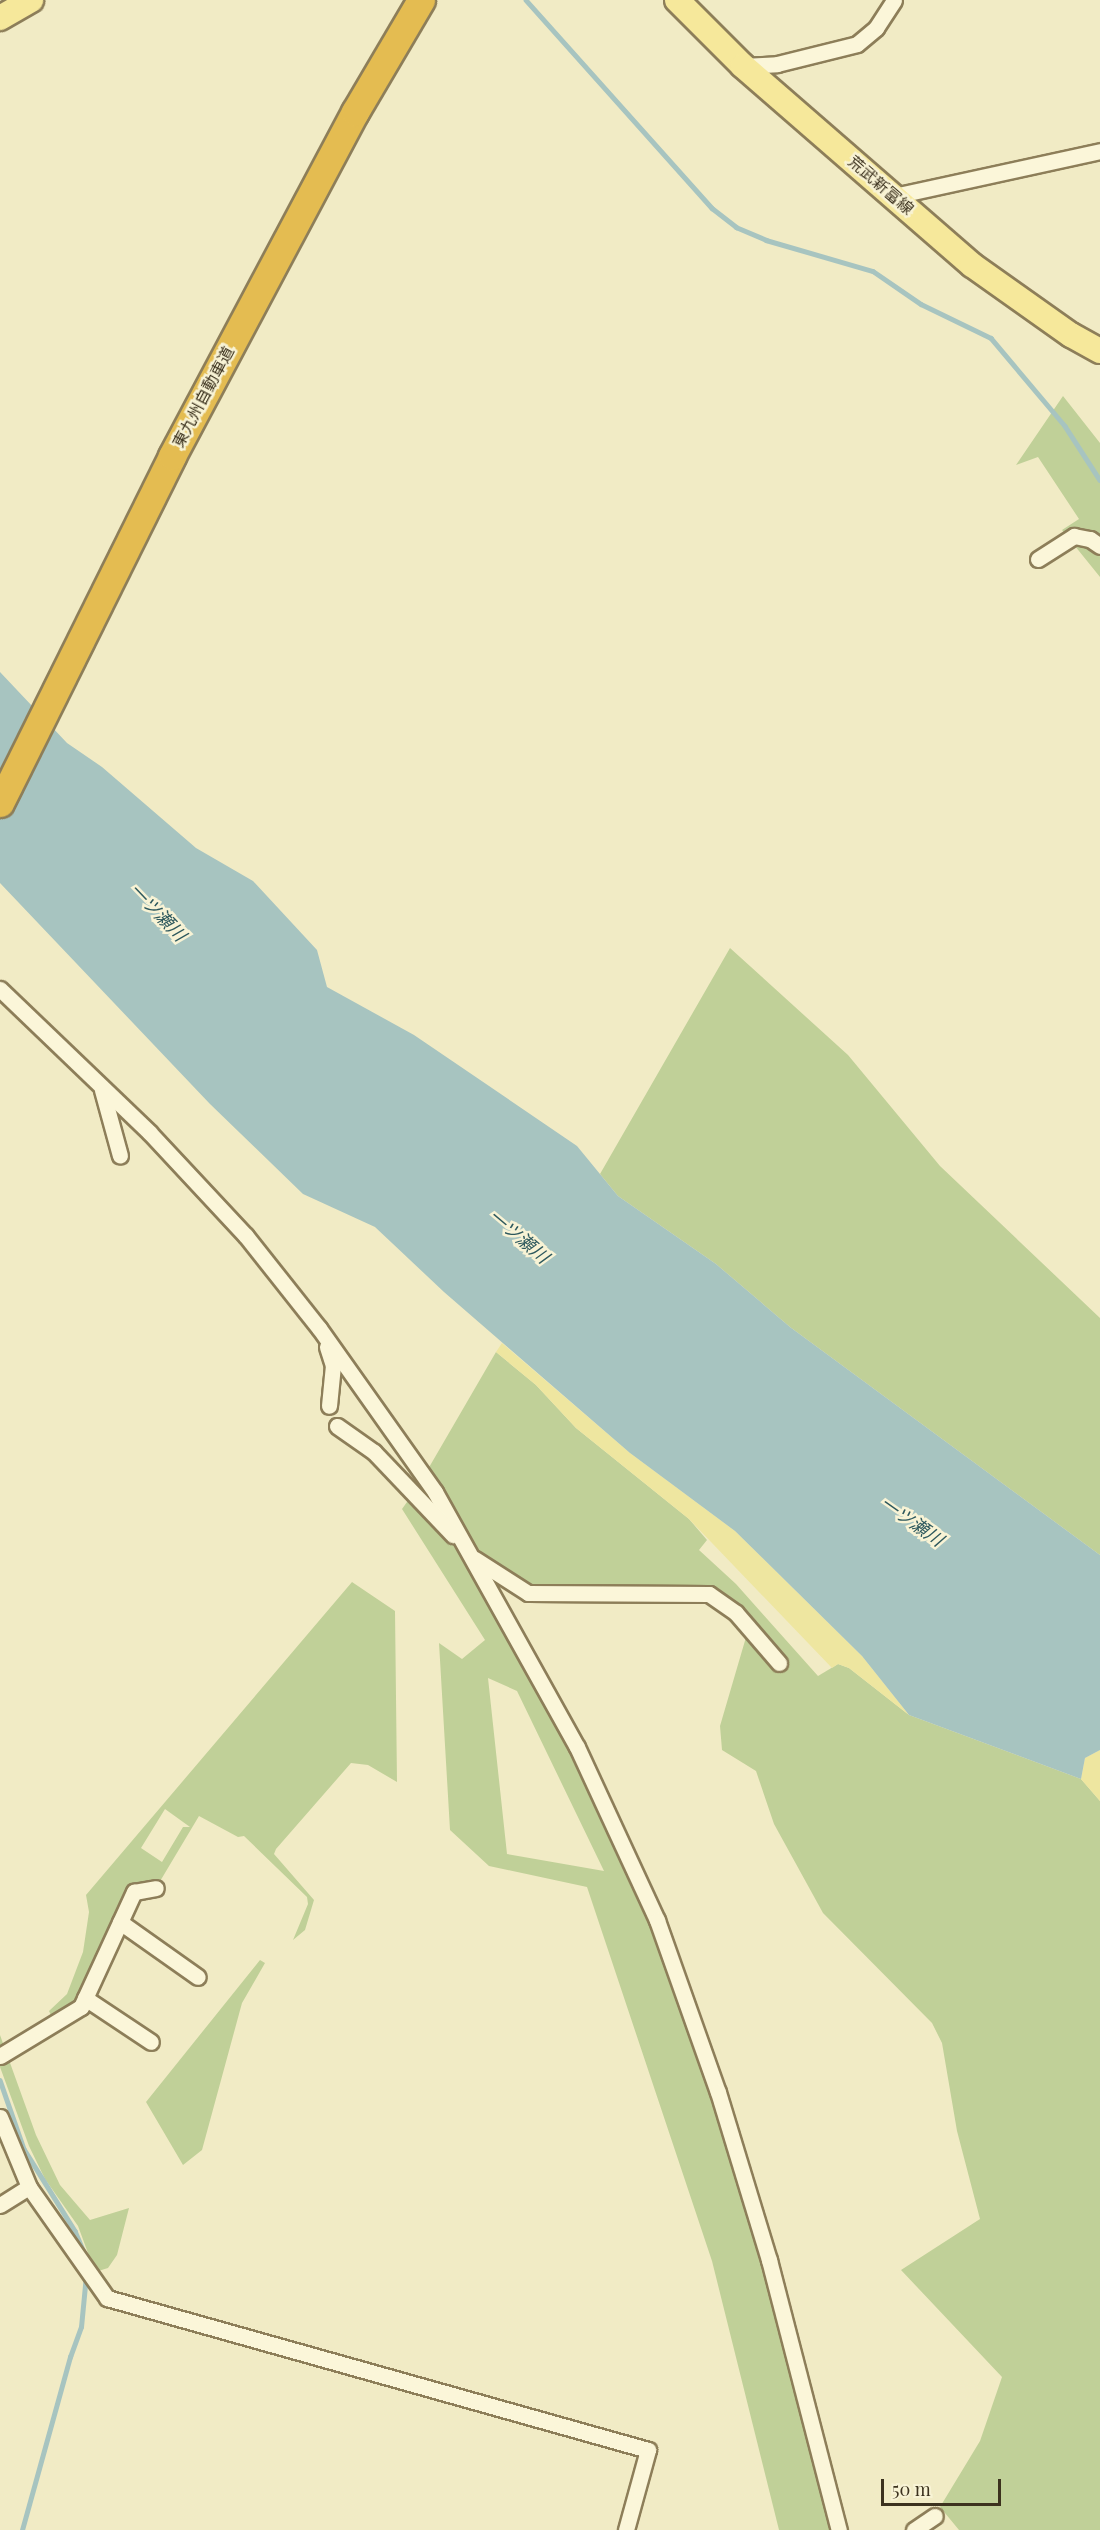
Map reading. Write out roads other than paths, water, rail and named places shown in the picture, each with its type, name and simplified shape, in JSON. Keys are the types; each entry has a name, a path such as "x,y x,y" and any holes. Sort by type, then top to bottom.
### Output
{"highway":[{"name":"東九州自動車道","path":"0,802 172,456 355,112 421,0"}],"main road":[{"path":"0,18 31,0"},
{"name":"荒武新富線","path":"677,0 743,66 972,265 1071,336 1100,351"}],"street":[{"path":"743,66 777,64 857,44 876,28 894,0"},
{"path":"894,196 1100,150"},
{"path":"1038,559 1074,536 1090,539 1100,546"},
{"path":"0,988 101,1087 246,1236 319,1328 435,1492 460,1541 471,1556 578,1747 657,1920 718,2092 766,2248 839,2530"},
{"path":"101,1087 120,1156"},
{"path":"319,1328 333,1365 329,1406"},
{"path":"337,1426 374,1452 429,1514 460,1541"},
{"path":"471,1556 528,1593 709,1594 736,1613 779,1663"},
{"path":"0,2056 81,2007 134,1892 156,1888"},
{"path":"120,1922 198,1977"},
{"path":"85,1998 151,2042"},
{"path":"0,2117 28,2187 107,2298 648,2450 626,2530"},
{"path":"0,2205 28,2187"},
{"path":"914,2530 934,2516"}],"water":[{"name":"一ツ瀬川","path":"0,672 67,743 102,767 196,848 253,881 317,950 327,987 414,1035 577,1146 618,1196 716,1264 790,1327 1100,1555 1100,1750 1085,1758 1081,1779 909,1715 862,1656 735,1531 630,1453 444,1292 375,1227 303,1194 210,1104 0,883"}],"waterway":[{"path":"526,0 712,208 736,227 766,240 873,271 921,304 991,338 1065,426 1100,480"},
{"path":"0,2080 24,2149 75,2231 85,2255"},
{"path":"22,2530 70,2357 81,2327 86,2275"}]}
